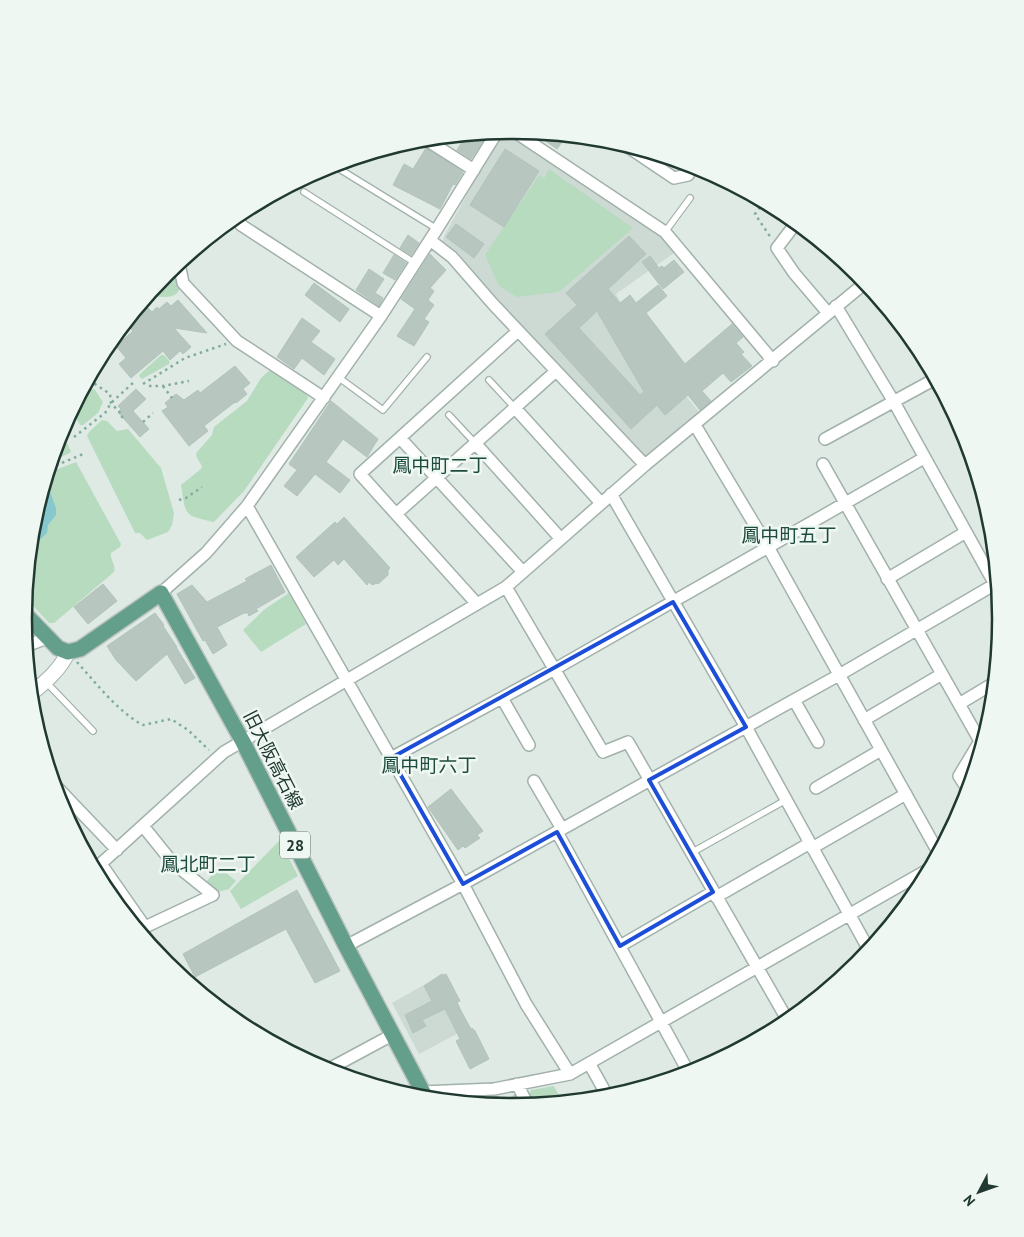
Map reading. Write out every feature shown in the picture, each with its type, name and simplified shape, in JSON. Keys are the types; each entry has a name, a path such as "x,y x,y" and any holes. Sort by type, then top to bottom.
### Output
{"main road":[{"path":"32,622 58,648 68,652 80,649 161,593"},
{"name":"旧大阪高石線","path":"161,593 243,742 421,1089"}],"street":[{"path":"526,139 665,232 772,361"},
{"path":"161,593 206,553 247,506 381,316 492,140"},
{"path":"435,145 474,170"},
{"path":"643,157 674,178 688,176 690,173"},
{"path":"241,224 381,316"},
{"path":"791,229 777,248 794,273 832,310 894,402 989,572"},
{"path":"430,240 452,257 518,331 645,465"},
{"path":"181,272 183,283 237,341 324,398"},
{"path":"101,864 224,752 506,587 645,465 859,288"},
{"path":"477,604 360,474 518,331"},
{"path":"396,514 556,370"},
{"path":"825,439 929,382"},
{"path":"514,408 601,503"},
{"path":"695,425 768,547 934,845"},
{"path":"400,438 523,572"},
{"path":"475,443 561,538"},
{"path":"392,758 555,669 924,458"},
{"path":"823,464 977,735"},
{"path":"611,494 746,727 865,943"},
{"path":"247,506 463,884 526,1004 570,1074"},
{"path":"887,578 966,532"},
{"path":"506,587 603,752 628,742 756,968 785,1012"},
{"path":"346,946 463,884 746,727 990,588"},
{"path":"34,643 47,638"},
{"path":"38,688 65,660 68,652"},
{"path":"864,720 942,674"},
{"path":"959,704 986,688"},
{"path":"502,698 529,745"},
{"path":"794,700 818,742"},
{"path":"816,788 881,750"},
{"path":"963,782 959,776 972,754"},
{"path":"534,781 620,946 686,1066"},
{"path":"620,946 906,794"},
{"path":"68,798 117,850"},
{"path":"142,924 145,927 212,895 172,862 144,826"},
{"path":"444,1093 494,1089 570,1074 916,876"},
{"path":"337,1065 392,1035"},
{"path":"588,1063 604,1089"},
{"path":"517,1084 524,1098"}],"lane":[{"path":"341,170 437,229"},
{"path":"304,192 416,263"},
{"path":"665,232 690,198"},
{"path":"338,377 383,410 427,357"},
{"path":"489,380 514,408"},
{"path":"449,414 475,443"},
{"path":"46,682 93,731"},
{"path":"691,853 786,800"}],"path":[{"path":"760,208 755,214 777,248"},
{"path":"143,384 185,358 237,341"},
{"path":"74,437 105,413 111,403 135,381"},
{"path":"149,386 163,386 189,381"},
{"path":"94,384 110,394 111,403 123,416 120,419"},
{"path":"163,386 172,398"},
{"path":"143,422 153,413"},
{"path":"58,465 83,454"},
{"path":"180,500 202,487"},
{"path":"68,652 102,690 135,721 143,725 171,720 188,730 218,758"}],"highlighted area":[{"path":"673,602 746,727 649,780 713,892 620,946 557,832 463,884 391,758"}],"shaded area":[{"path":"497,139 512,139 518,139 665,239 677,251 616,294 643,345 700,413 651,455 642,455 482,282 458,253 443,241"},
{"path":"445,973 460,1001 457,1003 470,1027 419,1054 392,1003"}],"green space":[{"path":"549,169 633,228 559,292 517,297 499,286 485,255 539,175 544,179"},
{"path":"178,275 179,291 172,296 156,297"},
{"path":"161,355 164,355 170,362 169,364 142,379 139,376 140,374"},
{"path":"270,370 306,392 308,398 244,491 214,522 196,518 185,508 181,485 201,469 202,466 196,456 197,452 212,435 214,427 247,401 261,378"},
{"path":"92,389 95,390 103,402 98,413 83,425 80,425 76,418"},
{"path":"102,420 107,421 117,431 128,429 161,468 174,513 172,525 168,532 147,540 140,533 135,533 87,436"},
{"path":"66,442 71,451 61,457"},
{"path":"76,462 121,544 120,547 111,553 114,572 54,623 49,623 33,605 42,525 56,470"},
{"path":"289,593 306,624 261,652 243,630 265,609"},
{"path":"280,840 298,876 241,909 230,891"},
{"path":"219,867 236,881 229,889 218,892 206,882"},
{"path":"554,1086 559,1096 529,1097 531,1090"}],"water":[{"path":"50,491 56,508 56,515 48,525 47,533 40,540"}],"building":[{"path":"483,140 471,159 457,150 462,142"},
{"path":"544,140 562,142 557,149"},
{"path":"426,148 463,172 455,185 453,184 440,209 393,185 404,164 413,169"},
{"path":"505,149 539,171 504,227 470,205"},
{"path":"456,224 484,244 474,258 446,237"},
{"path":"408,235 419,243 411,255 400,248"},
{"path":"629,236 646,254 608,289 620,303 630,295 636,303 658,285 667,296 646,313 685,364 732,324 743,337 736,343 744,352 741,354 752,366 731,382 723,373 702,391 711,401 700,410 688,395 665,415 657,405 631,429 545,334 577,305 566,293","holes":["597,311 644,392 640,395 579,328"]},
{"path":"430,254 446,270 430,288 434,291 428,300 434,305 424,319 429,322 414,346 397,336 415,309 401,299"},
{"path":"394,255 406,263 395,280 383,273"},
{"path":"650,256 659,268 662,266 664,268 674,260 684,272 663,289 642,262"},
{"path":"369,269 384,279 375,293 383,298 379,306 356,290"},
{"path":"314,283 349,309 340,322 305,295"},
{"path":"178,300 207,333 174,328 191,347 183,354 180,351 170,360 163,351 131,378 119,364 126,358 117,347 133,331 131,329 147,307 152,312 167,302 171,306"},
{"path":"302,318 320,331 311,342 335,359 324,375 302,358 294,369 277,357"},
{"path":"235,366 250,383 243,389 247,394 204,426 208,431 189,446 162,411 168,407 165,403 176,394 184,400 198,390 200,393"},
{"path":"136,389 146,399 133,411 149,429 140,437 118,412 121,409 118,406"},
{"path":"331,401 378,439 367,457 343,439 326,462 350,480 340,493 315,474 297,496 284,486 297,470 289,464"},
{"path":"344,517 390,568 388,575 378,584 372,585 369,582 367,585 344,559 338,565 334,560 314,577 296,557 335,522 337,524"},
{"path":"271,565 285,592 256,609 258,611 249,616 248,613 244,613 217,627 227,645 213,654 205,640 203,641 177,594 192,585 207,602 247,581 245,579"},
{"path":"103,584 117,601 88,624 74,607"},
{"path":"155,613 195,678 185,684 167,654 136,681 116,660 107,646"},
{"path":"451,789 483,831 477,835 480,838 465,848 463,846 458,850 428,807"},
{"path":"297,890 340,971 315,983 286,929 195,977 183,954"},
{"path":"442,974 443,976 446,974 460,1001 457,1002 461,1011 471,1029 475,1031 489,1059 470,1069 456,1041 460,1039 445,1009 422,1020 426,1026 413,1033 405,1015 432,1001 424,986"}],"district":[{"name":"鳳中町二丁","path":"440,465"},
{"name":"鳳中町五丁","path":"789,535"},
{"name":"鳳中町六丁","path":"429,765"},
{"name":"鳳北町二丁","path":"208,864"}]}
